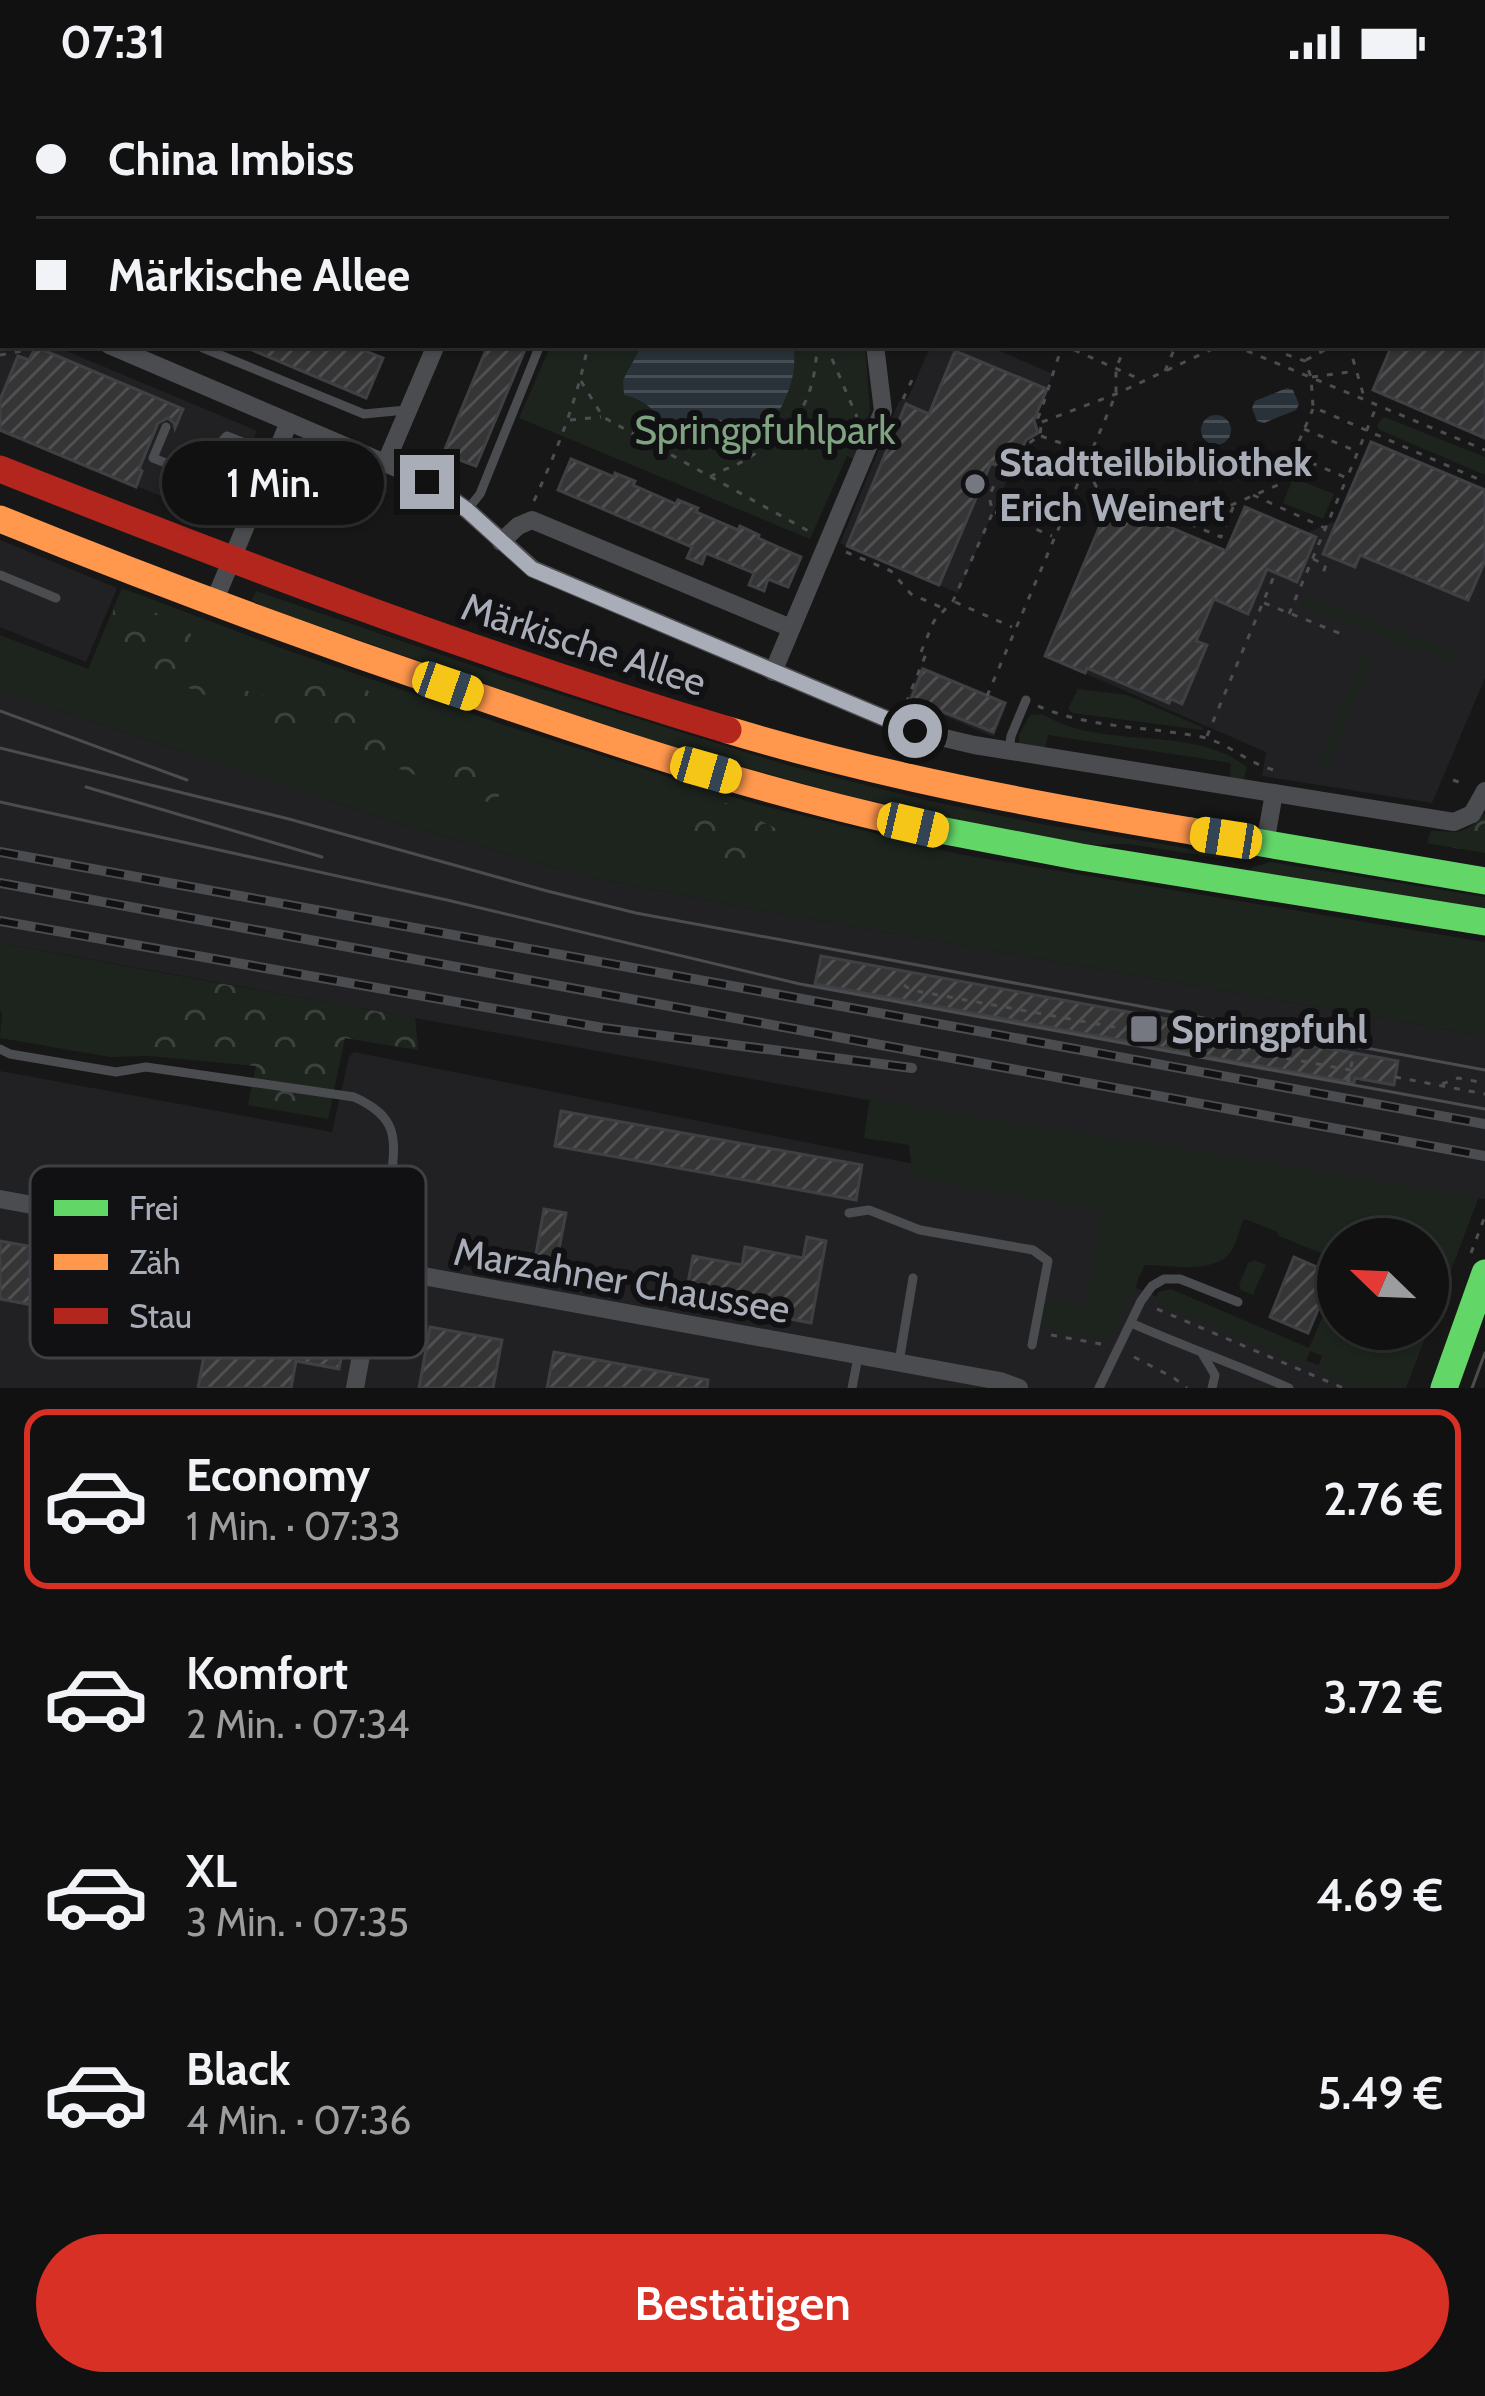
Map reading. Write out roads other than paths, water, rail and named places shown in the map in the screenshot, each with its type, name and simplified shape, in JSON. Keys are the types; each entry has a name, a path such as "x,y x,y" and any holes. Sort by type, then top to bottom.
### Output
{"main road":[{"name":"Märkische Allee","path":"0,470 435,636 718,729 983,795 1485,881"},
{"name":"Märkische Allee","path":"0,519 411,674 837,808 988,842 1485,922"},
{"path":"1089,857 1136,850 1238,866 1251,862 1265,844"},
{"path":"1444,1388 1485,1273"}],"street":[{"name":"Märkische Allee","path":"116,348 427,482 467,510 532,569 915,731 1454,822 1472,814 1485,791"},
{"path":"386,462 435,348"},
{"path":"773,672 822,540 871,446 883,411 875,348"},
{"path":"214,602 289,422"},
{"name":"Märkische Allee","path":"501,542 532,520 791,628"},
{"path":"1265,844 1274,793"},
{"name":"Marzahner Chaussee","path":"0,1199 30,1205"},
{"name":"Marzahner Chaussee","path":"426,1278 1019,1388"},
{"path":"355,1388 361,1358"}],"lane":[{"path":"203,348 364,415 409,410"},
{"path":"467,510 480,494 539,348"},
{"path":"166,427 153,458 191,473 227,436 276,455"},
{"path":"0,575 56,598"},
{"path":"1009,750 1026,700"},
{"path":"0,1049 116,1072 146,1067 354,1097 377,1108 391,1126 393,1166"},
{"path":"849,1213 869,1210 920,1230 1041,1254 1048,1261 1047,1274 1032,1345"},
{"path":"898,1364 913,1278"},
{"path":"1099,1388 1131,1323 1147,1304 1152,1286 1164,1279 1180,1279 1238,1302"},
{"path":"1131,1323 1289,1388"},
{"path":"1203,1355 1215,1375 1212,1388"},
{"path":"852,1388 858,1357"}],"tram line":[{"path":"0,711 187,780"},
{"path":"0,748 289,819 636,913 1485,1070"},
{"path":"86,787 322,857"},
{"path":"0,802 447,900 800,984 1485,1109"},
{"path":"1472,1388 1485,1353"}],"railway":[{"path":"0,852 1485,1124"},
{"path":"0,883 1485,1156"},
{"path":"0,921 603,1028 912,1068"}],"place":[{"name":"Stadtteilbibliothek Erich Weinert","path":"975,484"},
{"name":"Springpfuhl","path":"1144,1029"}],"park label":[{"name":"Springpfuhlpark","path":"765,430"}]}
